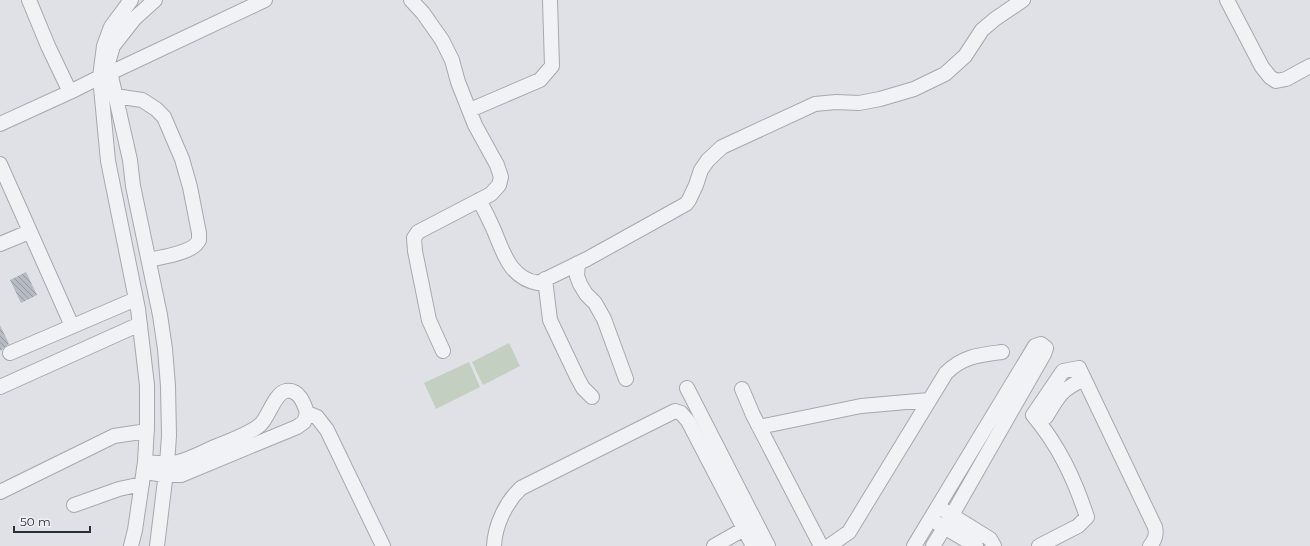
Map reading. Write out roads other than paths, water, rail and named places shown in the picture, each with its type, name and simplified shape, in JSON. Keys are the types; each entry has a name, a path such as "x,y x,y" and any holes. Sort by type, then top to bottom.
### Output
{"street":[{"path":"29,0 48,46 70,92"},
{"path":"131,0 111,27 104,46 108,161 136,299 147,385 147,431 144,473 131,546"},
{"path":"155,0 135,18 113,46 105,75 115,96 130,160 133,186 149,260 165,349 168,386 169,436 167,470 158,546"},
{"path":"0,124 265,0"},
{"path":"411,0 423,13 442,40 452,60 458,82 475,125 497,165 501,177 499,185 491,194 418,232 414,238 415,252 429,320 443,351"},
{"path":"470,110 540,80 552,66 550,0"},
{"path":"479,200 493,228 501,251 512,268 520,277 538,283 686,204 696,185 701,170 708,160 722,147 815,104 836,102 859,103 880,99 914,89 945,74 965,56 982,30 995,19 1023,0"},
{"path":"1227,0 1262,67 1270,77 1276,81 1286,79 1310,66"},
{"path":"115,96 142,100 156,109 164,118 182,159 190,187 199,233 198,240 192,247 183,252 149,260"},
{"path":"0,164 72,326"},
{"path":"0,244 30,232"},
{"path":"578,263 577,276 580,284 586,294 595,303 604,319 626,379"},
{"path":"545,279 550,320 577,377 583,388 592,397"},
{"path":"10,353 136,299"},
{"path":"0,387 140,324"},
{"path":"914,546 1036,346 1039,344 1045,346 1046,350 1044,354 945,528 933,546"},
{"path":"829,546 849,532 946,373 955,364 975,355 1002,352"},
{"path":"1039,546 1078,526 1086,517 1071,473 1048,433 1033,415 1063,371 1079,368 1155,527 1155,539 1150,546"},
{"path":"1046,417 1061,393 1071,385 1084,379"},
{"path":"687,388 768,546"},
{"path":"742,389 759,427 821,546"},
{"path":"167,470 178,462 232,440 260,426 282,392 295,392 300,396 308,413 316,417 327,430 383,546"},
{"path":"759,427 861,406 929,400"},
{"path":"494,546 504,510 513,496 521,488 675,411 681,413 688,421 753,546"},
{"path":"74,505 119,489 144,473 167,470 181,475 297,427 304,422 308,413"},
{"path":"0,492 114,436 147,431"},
{"path":"938,507 990,539 994,546"},
{"path":"930,520 976,546"},
{"path":"714,546 744,529"}]}
